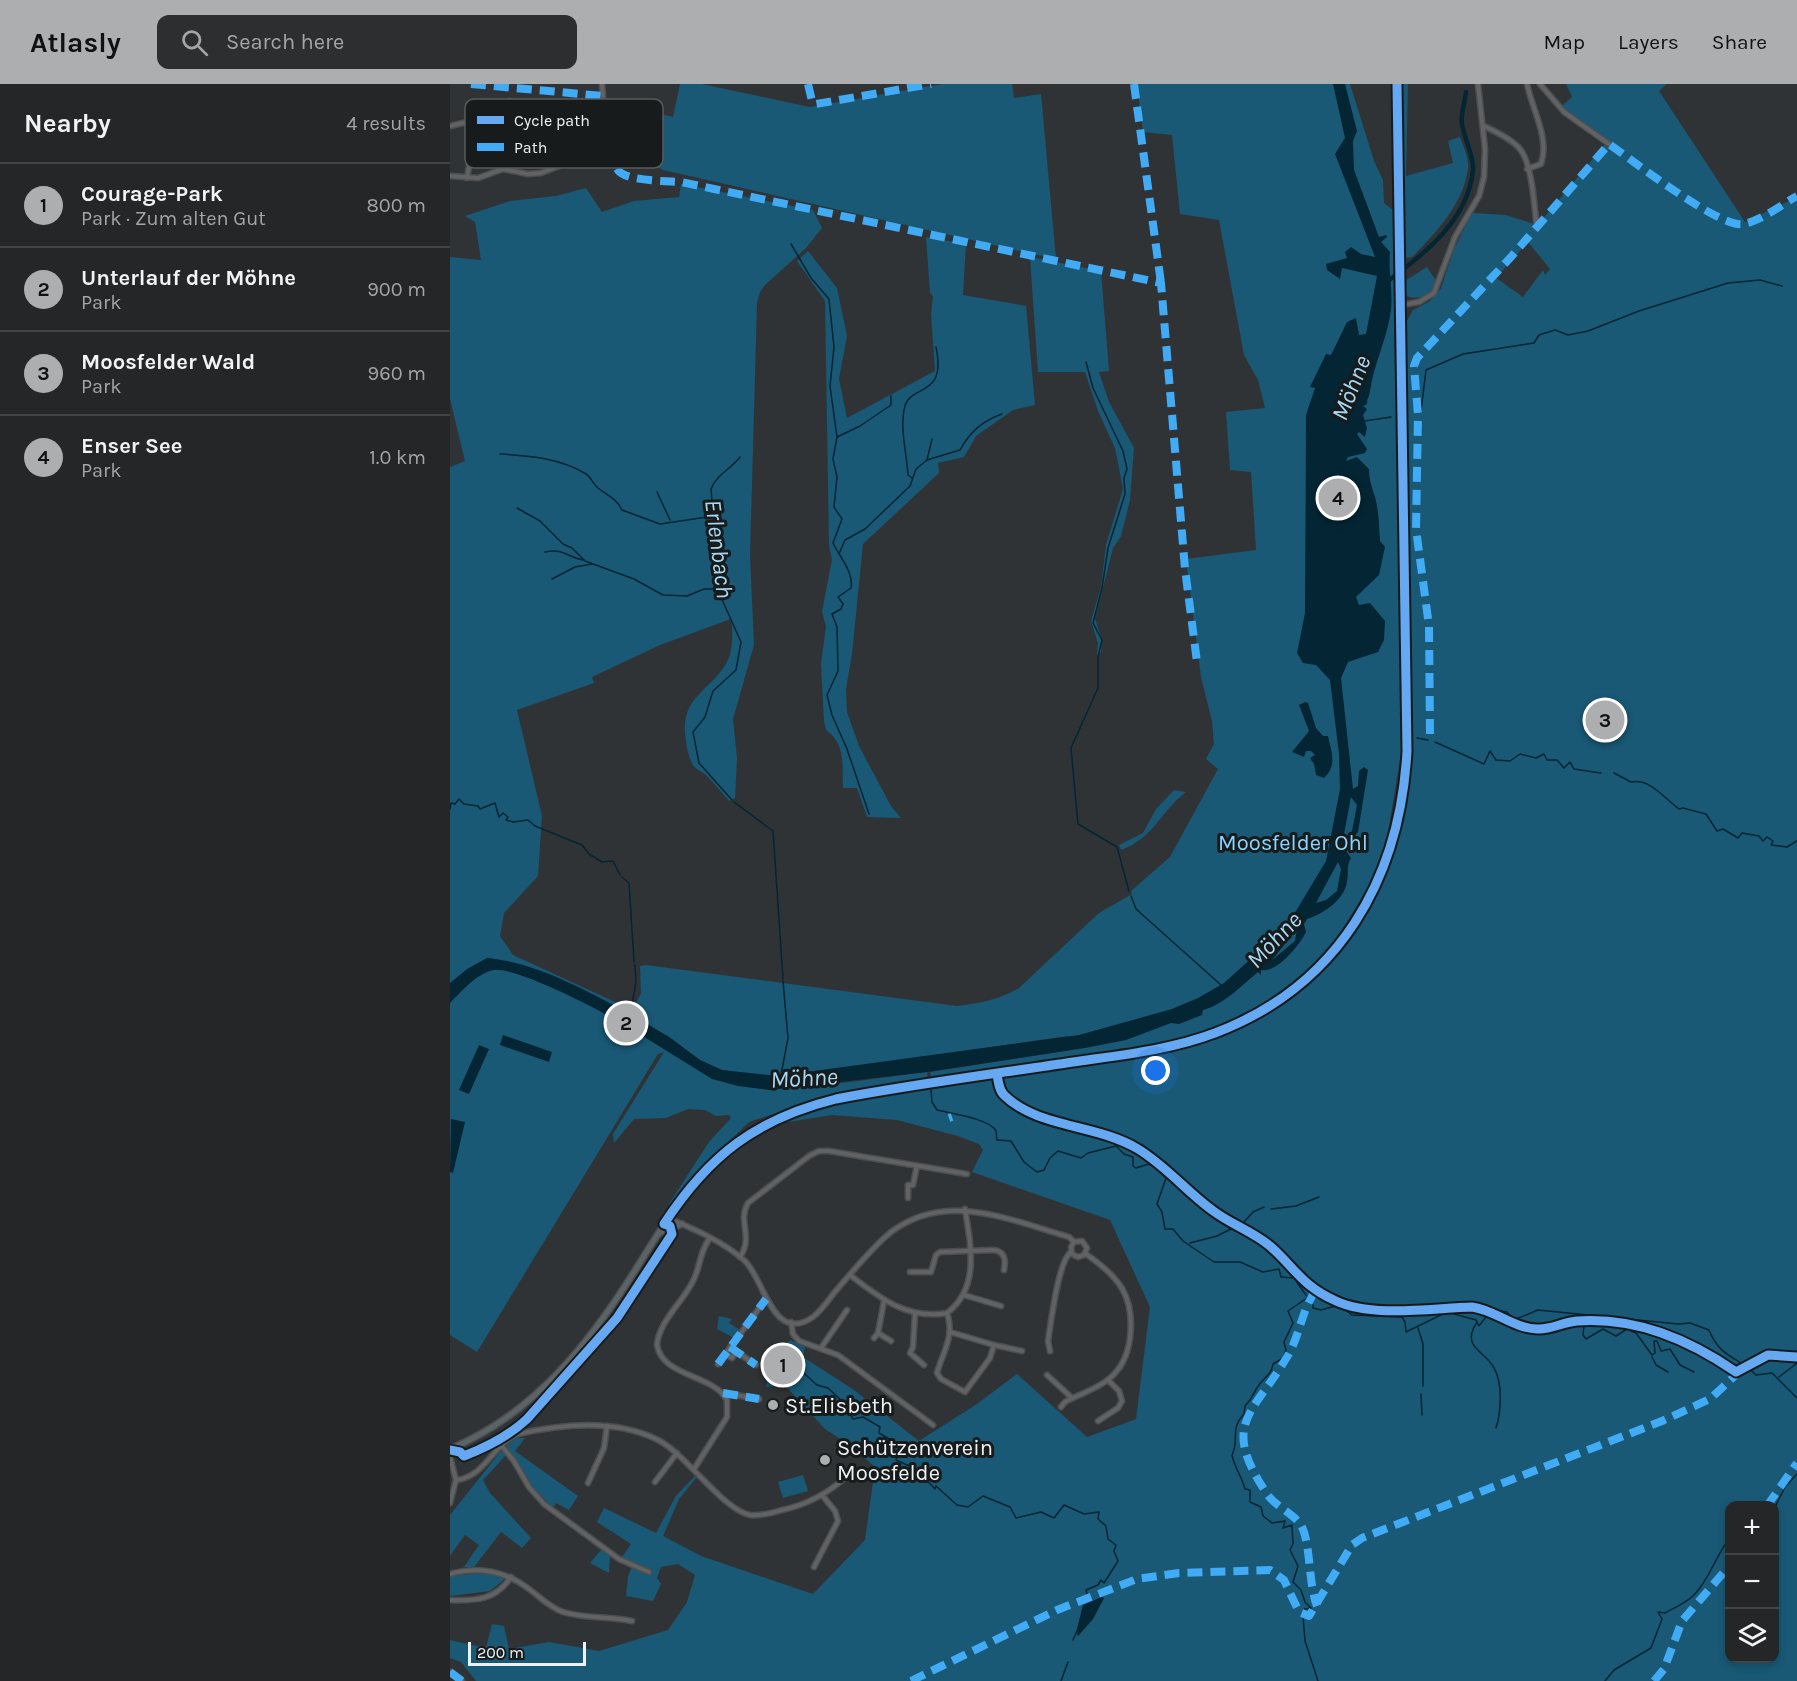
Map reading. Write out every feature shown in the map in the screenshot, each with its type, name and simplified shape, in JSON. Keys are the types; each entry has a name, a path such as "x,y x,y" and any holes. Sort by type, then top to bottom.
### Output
{"main road":[{"path":"450,1449 506,1418 554,1378 597,1329 668,1218 694,1184 724,1152 757,1128 787,1113 854,1095 1127,1054 1198,1038 1239,1022 1284,996 1325,959 1360,916 1383,872 1397,830 1405,784 1407,731 1397,84"},
{"path":"658,1234 682,1224"}],"street":[{"path":"602,84 603,96"},
{"path":"1401,304 1427,299 1438,285 1455,237 1479,196 1484,177 1484,126 1478,84"},
{"path":"1527,84 1541,132 1544,153 1541,164 1527,169"},
{"path":"1540,84 1564,112 1609,144"},
{"path":"450,126 465,123"},
{"path":"1484,126 1520,149 1527,169 1537,228"},
{"path":"467,178 469,168"},
{"path":"450,177 481,178 502,169 528,174 541,173 555,168"},
{"path":"740,1257 747,1243 744,1215 748,1203 815,1153 829,1151 967,1174"},
{"path":"908,1198 908,1185 913,1185 917,1166"},
{"path":"668,1218 710,1238 740,1257 756,1275 775,1314 791,1322 813,1317 884,1238 907,1221 933,1213 965,1209 1016,1220 1069,1237 1074,1242"},
{"path":"850,1275 884,1301 915,1313 947,1313 964,1296 970,1275 970,1251 965,1209"},
{"path":"710,1238 699,1255 694,1279 661,1329 657,1345 664,1360 723,1393 759,1399"},
{"path":"1061,1407 1072,1398 1108,1380 1126,1358 1131,1324 1131,1309 1127,1296 1117,1281 1086,1254 1086,1244 1080,1241 1074,1242"},
{"path":"1050,1351 1048,1341 1060,1278 1066,1257 1071,1252 1074,1242"},
{"path":"910,1272 931,1272 937,1253 970,1251 1000,1251 1005,1259 1004,1270"},
{"path":"1071,1252 1078,1257 1086,1254"},
{"path":"964,1296 1001,1306"},
{"path":"718,1364 766,1299"},
{"path":"874,1338 878,1333 884,1301"},
{"path":"821,1348 847,1310"},
{"path":"915,1313 913,1347 910,1353 924,1365"},
{"path":"947,1313 950,1332 949,1345 937,1373 941,1379 965,1392 990,1358 994,1345"},
{"path":"791,1322 796,1339 847,1361 933,1425"},
{"path":"950,1332 1022,1351"},
{"path":"878,1333 891,1341"},
{"path":"730,1347 756,1365"},
{"path":"726,1353 732,1358 736,1352"},
{"path":"1047,1375 1072,1398"},
{"path":"1098,1421 1118,1408 1122,1401 1119,1391 1108,1380"},
{"path":"694,1469 727,1418 728,1404 723,1393"},
{"path":"588,1483 604,1448 607,1426"},
{"path":"456,1480 476,1474 501,1445 512,1437 524,1433 607,1426 647,1435 677,1453 732,1504 749,1515 790,1509 822,1495 846,1477"},
{"path":"501,1445 514,1461 529,1487 544,1504 619,1559 649,1572"},
{"path":"655,1482 677,1453"},
{"path":"450,1457 456,1480 450,1503"},
{"path":"814,1567 838,1521 837,1515 822,1495"},
{"path":"450,1574 481,1570 511,1577 559,1610 583,1617 632,1621"},
{"path":"450,1600 492,1596 505,1587 511,1577"},
{"path":"450,1672 462,1681"}],"green space":[{"path":"680,84 702,84 810,107 942,84 1012,84 1014,98 1041,94 1056,259 663,170 660,168 663,168 663,114 673,117"},
{"name":"Moosfelder Ohl","path":"1137,84 1350,84 1374,161 1383,180 1384,203 1394,211 1396,317 1394,334 1402,596 1401,754 1386,844 1371,882 1337,939 1306,973 1273,1001 1224,1027 1156,1047 932,1080 930,1072 1071,1050 1068,1036 804,1074 754,1076 722,1070 700,1060 669,1037 632,1015 693,1065 729,1078 785,1086 842,1083 927,1072 928,1081 835,1094 749,1122 705,1164 667,1207 709,1142 731,1118 729,1115 716,1116 705,1110 688,1109 666,1118 634,1119 614,1143 613,1134 664,1052 658,1054 477,1352 450,1335 450,467 465,461 450,399 450,257 481,260 475,222 465,216 510,201 556,196 586,188 602,212 634,201 679,197 681,184 813,210 822,228 806,248 765,285 757,303 750,555 754,645 733,719 737,758 735,798 729,801 707,776 694,767 685,733 685,720 693,701 715,679 728,660 732,640 731,619 660,645 592,677 594,683 517,710 542,816 538,876 504,913 500,936 513,955 628,1008 630,1013 641,994 640,966 646,965 957,1006 981,1002 1019,988 1099,913 1132,894 1131,891 1170,857 1218,769 1206,759 1214,744 1212,721 1201,677 1186,559 1256,550 1251,472 1230,470 1226,412 1265,408 1258,380 1244,355 1219,220 1180,214 1172,135 1143,132"},
{"path":"1402,84 1408,84 1406,176 1453,163 1448,141 1460,137 1468,164 1461,193 1447,217 1412,257 1405,258"},
{"path":"1566,84 1667,84 1659,91 1745,222 1797,197 1797,1681 476,1681 461,1662 450,1658 450,1640 486,1648 492,1624 504,1626 509,1649 549,1642 599,1651 668,1630 687,1602 695,1575 678,1564 661,1567 657,1578 661,1584 653,1601 626,1596 628,1577 633,1563 622,1557 631,1544 597,1522 604,1508 656,1533 676,1496 695,1476 696,1478 679,1499 663,1536 701,1556 813,1594 865,1540 875,1467 850,1445 825,1429 782,1382 778,1386 766,1387 773,1356 790,1340 805,1347 803,1357 854,1390 919,1441 977,1404 1017,1374 1087,1437 1136,1419 1150,1307 1110,1220 972,1172 983,1150 979,1144 897,1120 832,1115 782,1123 767,1131 774,1123 835,1102 994,1078 999,1093 1029,1114 1003,1092 1000,1077 1198,1039 1239,1023 1284,996 1325,960 1372,894 1387,863 1397,830 1407,751 1402,426 1405,325 1413,310 1430,301 1441,288 1454,249 1472,213 1506,215 1534,224 1536,227 1607,142 1561,107 1572,97","holes":["1528,242 1550,269 1545,275 1543,270 1523,297 1496,278","1104,1598 1093,1619 1078,1636 1076,1632 1083,1605"]},
{"path":"926,237 966,244 963,295 1026,306 1035,405 1013,410 976,436 964,457 938,463 939,473 863,544 852,654 846,689 847,712 859,746 891,806 901,818 867,817 857,788 843,788 840,748 826,730 824,721 821,664 826,626 822,612 832,560 829,544 825,301 797,261 808,251 837,288 847,336 839,379 847,418 935,371 931,314 933,296 930,293"},
{"path":"1030,257 1101,271 1109,371 1099,372 1109,402 1134,448 1130,500 1121,536 1113,548 1095,619 1102,640 1101,652 1097,656 1098,643 1091,621 1101,587 1106,545 1123,489 1115,448 1098,411 1085,372 1038,372"},
{"path":"1427,267 1436,281 1433,290 1423,297 1414,298 1406,295 1405,281"},
{"path":"1174,790 1186,792 1142,838 1121,850 1119,845 1143,833 1156,809"},
{"path":"719,1316 732,1319 729,1323 740,1330 734,1338 717,1329"},
{"path":"517,1438 525,1438 515,1451 578,1496 569,1510 556,1503 553,1508 528,1482 506,1446"},
{"path":"501,1451 506,1455 483,1480 490,1493 531,1538 522,1548 501,1532 474,1567 464,1567 479,1545 465,1535 450,1556 450,1515"},
{"path":"803,1475 808,1491 783,1498 778,1482"},
{"path":"602,1549 610,1555 609,1573 590,1563"},
{"path":"495,1574 506,1578 490,1591 450,1596 450,1576"}],"water":[{"name":"Möhne","path":"1333,84 1345,84 1357,131 1353,141 1354,170 1379,237 1386,235 1387,237 1381,242 1390,252 1391,302 1387,330 1367,404 1363,406 1367,409 1363,415 1367,428 1365,437 1359,432 1357,434 1367,449 1365,453 1348,457 1346,461 1357,457 1369,469 1377,508 1380,541 1385,547 1379,575 1356,597 1359,605 1370,603 1385,621 1384,640 1378,652 1348,662 1341,678 1353,789 1358,786 1359,771 1364,767 1368,770 1358,832 1344,848 1351,858 1345,888 1338,900 1320,914 1307,919 1304,924 1306,932 1303,938 1280,963 1267,970 1261,970 1261,975 1258,972 1226,999 1203,1010 1202,1015 1179,1024 1171,1023 1126,1040 1085,1048 927,1072 769,1090 738,1086 712,1079 625,1025 630,1014 669,1037 700,1060 722,1070 777,1076 1079,1035 1172,1009 1198,998 1224,983 1275,937 1296,911 1326,861 1340,789 1339,754 1330,680 1316,665 1303,663 1297,653 1305,613 1306,415 1315,388 1310,387 1326,354 1331,355 1347,322 1356,318 1359,335 1366,334 1377,276 1342,268 1340,279 1327,270 1326,264 1347,258 1345,252 1351,247 1361,254 1375,257 1335,154 1345,138","holes":["1351,797 1357,805 1352,831 1347,838 1344,834","1338,862 1341,869 1337,891 1326,900 1316,903","1297,929 1295,941 1272,960"]},
{"path":"1308,703 1316,728 1323,736 1328,736 1332,752 1331,768 1324,778 1316,775 1310,758 1315,755 1311,751 1306,751 1304,757 1292,752 1309,731 1299,705"},
{"path":"487,958 541,971 625,1011 619,1022 538,982 520,975 494,970 476,979 450,1003 450,983 467,969"},
{"path":"503,1035 552,1052 549,1062 500,1045"},
{"path":"479,1045 489,1049 469,1094 459,1090"},
{"path":"451,1119 465,1122 453,1173 450,1172"},
{"path":"1104,1598 1093,1619 1078,1636 1077,1630 1083,1605"}],"waterway":[{"path":"1384,284 1428,249 1453,221 1462,206 1473,170 1462,120 1466,92"},
{"path":"791,244 811,278 829,299 834,347 830,386 837,437 833,459 837,477 834,507 842,519 833,543 848,570 851,588 838,597 843,604 841,609 832,614 837,627 838,671 827,695 832,715 847,749 869,814"},
{"path":"1421,411 1426,370 1463,354 1534,343 1539,335 1555,330 1568,335 1588,331 1639,311 1728,283 1760,280 1782,286"},
{"path":"912,478 908,475 903,414 909,399 933,382 937,375 936,347"},
{"path":"1086,362 1093,388 1123,451 1127,469 1124,478 1125,494 1108,548 1102,588 1093,623 1102,640 1098,657 1098,688 1071,748 1078,824 1117,847 1129,891"},
{"path":"837,437 860,426 891,405 891,396"},
{"path":"927,460 960,450 977,428 1002,414"},
{"name":"Möhne","path":"1365,421 1391,417"},
{"path":"839,554 845,540 865,529 910,486 916,469 927,460 932,439"},
{"path":"500,454 566,464 588,475 596,486 615,500 622,510 660,524 714,516"},
{"name":"Erlenbach","path":"732,800 699,763 693,732 705,717 713,691 736,670 741,642 720,595 711,489 716,480 740,457"},
{"path":"657,492 670,520"},
{"path":"517,508 540,521 563,544 572,548 585,561 634,579 663,595 687,596 704,589 715,589 719,593"},
{"path":"545,552 561,552 583,560"},
{"path":"552,579 575,567 592,564"},
{"path":"1417,738 1428,740"},
{"path":"1435,742 1484,764 1490,751 1496,760 1510,761 1520,754 1536,758 1544,754 1547,760 1557,760 1564,768 1570,762 1574,769 1601,773"},
{"path":"1614,773 1631,782 1651,786 1679,809 1706,814 1717,831 1723,829 1738,838 1742,833 1759,836 1763,841 1767,837 1773,841 1771,845 1787,847 1797,841"},
{"path":"450,809 451,803 455,804 459,799 464,804 478,806 480,809 495,803 499,817 503,813 508,817 506,820 513,822 528,820 535,826 582,845 589,854 602,862 613,861 620,875"},
{"name":"Erlenbach","path":"734,802 773,831 783,979"},
{"path":"622,877 629,883 634,962"},
{"path":"1131,896 1136,909 1221,985"},
{"path":"632,1005 636,982 635,965"},
{"name":"Erlenbach","path":"781,1075 788,1038 783,981"},
{"path":"624,1019 630,1010"},
{"path":"931,1090 932,1102 937,1110 978,1120 993,1127 997,1140 1011,1141 1024,1162 1037,1172 1044,1170 1050,1158 1058,1151 1081,1158 1088,1153 1116,1146 1124,1154 1133,1157 1133,1166 1136,1168 1149,1164 1162,1171 1166,1178 1157,1204 1162,1212 1165,1229 1173,1229 1183,1241 1214,1262 1240,1262 1263,1272 1279,1269 1281,1277 1294,1278 1313,1308 1321,1310 1339,1305 1352,1315 1402,1317 1406,1332 1447,1312 1476,1320 1479,1326 1489,1313"},
{"path":"1271,1209 1296,1206 1319,1197"},
{"path":"1244,1222 1253,1212 1264,1207"},
{"path":"1190,1243 1217,1236 1235,1227"},
{"path":"1303,1615 1305,1609 1311,1608 1305,1602 1301,1590 1293,1582 1298,1566 1290,1550 1293,1544 1292,1525 1283,1528 1285,1521 1272,1523 1263,1516 1261,1507 1250,1502 1250,1490 1245,1489 1232,1455 1237,1425 1244,1414 1245,1406 1269,1374 1273,1364 1283,1358 1286,1350 1284,1342 1293,1323 1288,1311 1307,1298"},
{"path":"1494,1310 1507,1312 1514,1320 1538,1310 1678,1324 1690,1323 1709,1330 1724,1352 1756,1375 1772,1373 1797,1398"},
{"path":"1477,1322 1471,1338 1476,1348 1494,1368 1499,1382 1500,1406 1496,1428"},
{"path":"1584,1325 1583,1335 1586,1339 1603,1329 1616,1336 1627,1329 1636,1333 1652,1355 1655,1353 1654,1341 1657,1341 1661,1351 1670,1349 1680,1365 1694,1372"},
{"path":"1418,1328 1423,1344 1423,1386"},
{"path":"1652,1357 1656,1365 1668,1372"},
{"path":"1779,1377 1797,1363"},
{"path":"796,1366 817,1385 828,1388 843,1402 853,1419 863,1417 880,1427 879,1433 901,1446 896,1460 916,1469 935,1489 936,1486 957,1505 968,1507 983,1496 1010,1507 1016,1518 1041,1512 1054,1518 1064,1505 1084,1514 1099,1512 1098,1519 1106,1526 1108,1539 1116,1545 1114,1551 1118,1561 1104,1583 1101,1580 1098,1585 1086,1590 1087,1594"},
{"path":"1421,1394 1422,1415"},
{"path":"1778,1501 1785,1487 1797,1474"},
{"path":"1605,1681 1614,1670 1651,1648 1662,1619 1658,1612 1665,1613 1694,1595 1700,1589 1725,1545"},
{"path":"1303,1616 1305,1641 1318,1681"},
{"path":"1073,1640 1077,1631"},
{"path":"1061,1681 1068,1662"}],"marked path":[{"path":"471,84 603,96 603,99"},
{"path":"808,84 812,101 816,104 931,84"},
{"path":"1134,84 1161,283"},
{"path":"1430,734 1429,626 1416,529 1418,415 1414,366 1417,358 1511,257 1609,144 1696,205 1731,222 1743,224 1757,220 1797,196"},
{"path":"617,168 621,173 633,178 681,182 1161,283 1185,569 1197,662"},
{"path":"1316,1290 1307,1306 1287,1357 1253,1408 1246,1421 1243,1435 1245,1451 1267,1494 1301,1525 1317,1606"},
{"path":"718,1364 766,1299"},
{"path":"730,1347 756,1365"},
{"path":"911,1681 1057,1610 1137,1579 1179,1573 1270,1570 1284,1580 1299,1612 1309,1616 1352,1545 1362,1538 1662,1421 1710,1399 1741,1370"},
{"path":"723,1393 759,1399"},
{"path":"1770,1501 1797,1463"},
{"path":"1654,1681 1664,1669 1682,1621 1725,1571"},
{"path":"450,1672 462,1681"}],"cycle path":[{"path":"450,1450 460,1452 464,1456 513,1431 527,1419 617,1318 672,1234 670,1226 664,1224 681,1200 717,1159 758,1129 807,1107 836,1099 1145,1051 1198,1039 1259,1013 1296,987 1328,957 1355,922 1376,884 1391,842 1402,798 1407,751 1397,84"},
{"path":"997,1074 1002,1093 1033,1114 1104,1135 1138,1149 1212,1210 1270,1246 1307,1283 1336,1301 1351,1306 1385,1311 1472,1307 1520,1326 1537,1329 1577,1321 1620,1323 1641,1327 1680,1340 1736,1372 1768,1355 1797,1357"}],"place":[{"name":"Enser See","path":"1338,498"},
{"name":"Moosfelder Wald","path":"1605,720"},
{"name":"Unterlauf der Möhne","path":"626,1023"},
{"name":"Courage-Park","path":"783,1365"},
{"name":"St.Elisbeth","path":"773,1405"},
{"name":"Schützenverein Moosfelde","path":"825,1460"}]}
